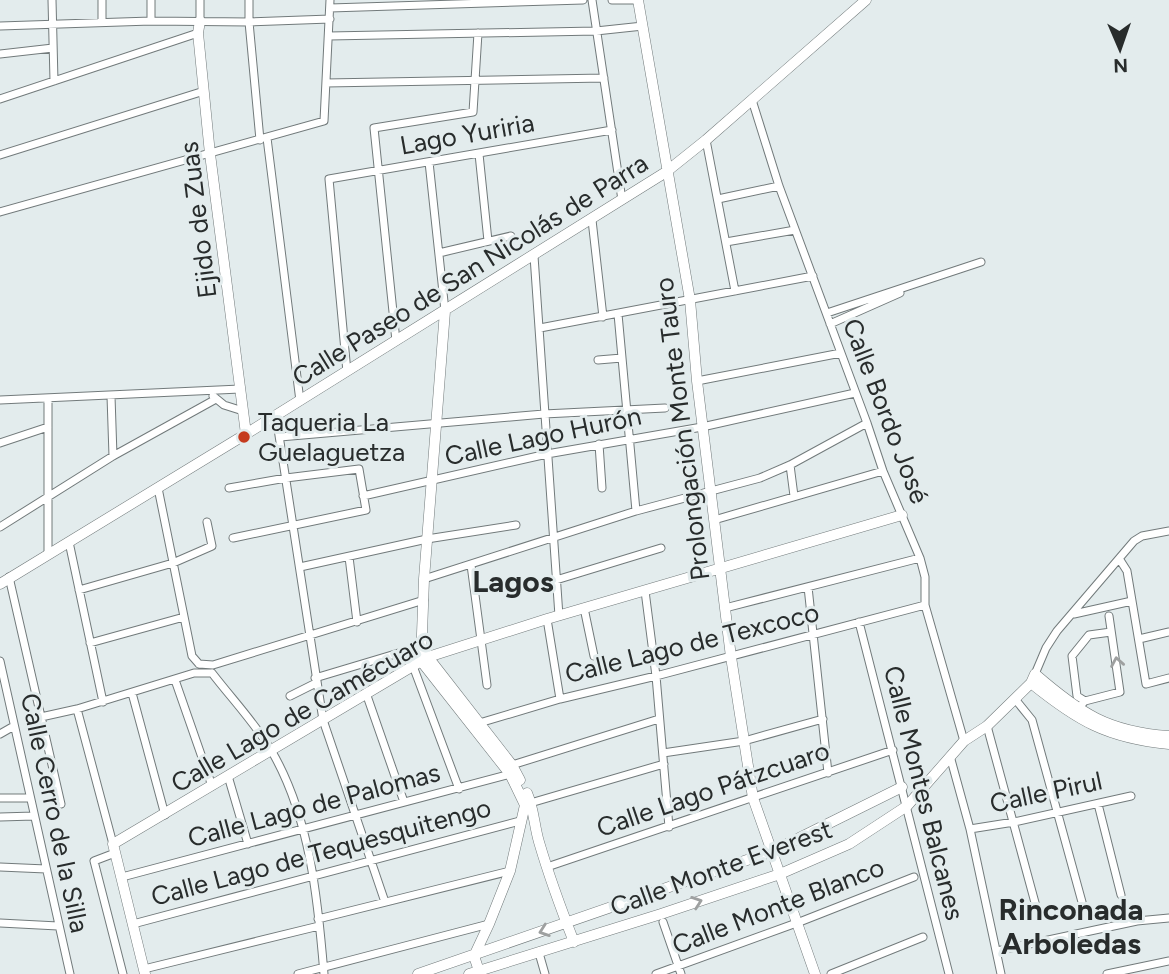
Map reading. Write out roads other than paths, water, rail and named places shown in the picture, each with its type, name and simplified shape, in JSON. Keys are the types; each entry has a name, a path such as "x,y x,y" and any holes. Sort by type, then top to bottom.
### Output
{"street":[{"path":"52,0 54,80"},
{"path":"102,0 102,22"},
{"path":"151,0 151,21"},
{"name":"Ejido de Zuas","path":"200,0 198,33 210,154 246,434"},
{"path":"249,0 249,22 263,139 300,401"},
{"path":"0,212 324,121 330,4 583,0"},
{"path":"592,0 622,200"},
{"path":"611,0 638,0"},
{"name":"Prolongación Monte Tauro","path":"638,0 690,300 710,491 731,657 753,798 815,974"},
{"name":"Calle Paseo de San Nicolás de Parra","path":"0,584 276,416 666,172 706,141 866,0"},
{"path":"0,26 330,19"},
{"path":"329,36 596,31 643,26"},
{"path":"0,99 198,33"},
{"path":"396,341 374,128 473,112 478,33"},
{"path":"0,54 53,48"},
{"path":"326,83 604,78"},
{"path":"0,155 204,91"},
{"name":"Calle Bordo José","path":"752,100 779,186 883,471 920,558 925,577 925,605 964,741"},
{"name":"Lago Yuriria","path":"347,372 329,179 612,130"},
{"path":"706,141 735,291"},
{"path":"479,154 488,241"},
{"path":"429,162 445,311 424,579 421,656 459,789"},
{"path":"718,199 779,186"},
{"path":"592,219 603,317"},
{"path":"726,242 795,230"},
{"path":"439,253 511,236"},
{"path":"534,256 559,616"},
{"path":"827,313 981,262"},
{"path":"540,328 813,276"},
{"path":"830,324 916,285"},
{"path":"618,314 636,511"},
{"path":"697,381 841,353"},
{"path":"598,360 622,358"},
{"path":"0,400 240,389"},
{"path":"208,391 224,405 243,411"},
{"name":"Calle Lago Hurón","path":"363,496 547,454 702,427 855,393"},
{"path":"111,396 113,456"},
{"path":"48,398 48,555"},
{"path":"0,527 113,456 216,399"},
{"path":"280,437 544,414 665,408"},
{"path":"276,416 323,720 385,902"},
{"path":"424,579 636,511 760,478 790,465 867,423"},
{"path":"0,443 48,426"},
{"path":"599,444 602,488"},
{"path":"790,465 794,496"},
{"path":"229,488 359,469 366,510 233,538"},
{"path":"714,520 883,471"},
{"path":"158,488 192,656 199,664 213,669 271,750 289,786 312,876 324,971"},
{"name":"Calle Lago de Camécuaro","path":"114,849 421,656 902,515"},
{"path":"79,590 173,563 212,547 208,522"},
{"path":"300,567 427,539 516,526"},
{"name":"Calle Monte Everest","path":"474,972 780,874 849,844 907,806 964,741 987,726 1015,699 1033,678 1046,648 1058,631 1134,541 1142,536 1169,531"},
{"path":"69,542 103,702"},
{"path":"556,580 661,548"},
{"path":"349,557 357,622"},
{"path":"725,608 920,558"},
{"path":"1120,560 1127,571 1146,684 1169,678"},
{"path":"471,565 487,685"},
{"path":"9,577 61,804"},
{"path":"808,587 828,773"},
{"path":"645,591 656,676 669,827"},
{"path":"41,717 103,702 213,669 424,600"},
{"path":"1073,615 1132,601"},
{"name":"Calle Lago de Texcoco","path":"475,725 560,699 925,605"},
{"path":"584,608 594,656"},
{"path":"1075,706 1121,692 1109,616"},
{"path":"90,643 184,617"},
{"path":"547,619 560,699"},
{"name":"Calle Montes Balcanes","path":"859,622 949,974"},
{"path":"1111,632 1089,635 1072,656 1075,706 1093,726 1141,742 1169,744"},
{"path":"1139,639 1169,632"},
{"path":"290,696 316,681 421,656"},
{"path":"421,656 513,770 528,804 574,942"},
{"path":"194,673 199,664"},
{"name":"Calle Cerro de la Silla","path":"0,666 70,974"},
{"path":"1033,678 1098,720 1143,734 1169,736"},
{"path":"174,680 212,786"},
{"path":"132,693 165,815"},
{"path":"366,693 404,802"},
{"path":"1015,699 1032,720 1082,902"},
{"path":"77,709 122,877 144,972 385,902 510,871"},
{"name":"Calle Lago de Palomas","path":"122,877 459,789 659,719"},
{"path":"663,753 744,741 823,719"},
{"path":"0,734 14,726"},
{"path":"987,726 1037,910"},
{"name":"Calle Lago Pátzcuaro","path":"547,867 893,750"},
{"path":"950,756 970,829 1001,974"},
{"path":"474,972 474,956 510,871 520,821 528,804 664,764"},
{"path":"228,776 248,844"},
{"name":"Calle Monte Everest","path":"418,974 773,851 902,787"},
{"name":"Calle Pirul","path":"970,829 1132,796"},
{"path":"0,799 30,798"},
{"path":"1098,804 1121,895"},
{"path":"0,817 34,817"},
{"name":"Calle Lago de Tequesquitengo","path":"133,924 520,821"},
{"path":"114,849 94,861 123,974"},
{"path":"0,867 46,869"},
{"name":"Calle Monte Blanco","path":"656,974 680,970 914,877"},
{"path":"997,951 1137,921 1169,918"},
{"path":"663,922 680,970"},
{"path":"0,923 58,926"},
{"path":"298,974 324,971 489,924"},
{"path":"831,974 923,937"},
{"path":"538,953 545,974"},
{"path":"1107,974 1169,961"}],"place":[{"name":"Taqueria La Guelaguetza","path":"244,437"}],"district":[{"name":"Lagos","path":"513,582"},
{"name":"Rinconada Arboledas","path":"1071,927"}]}
